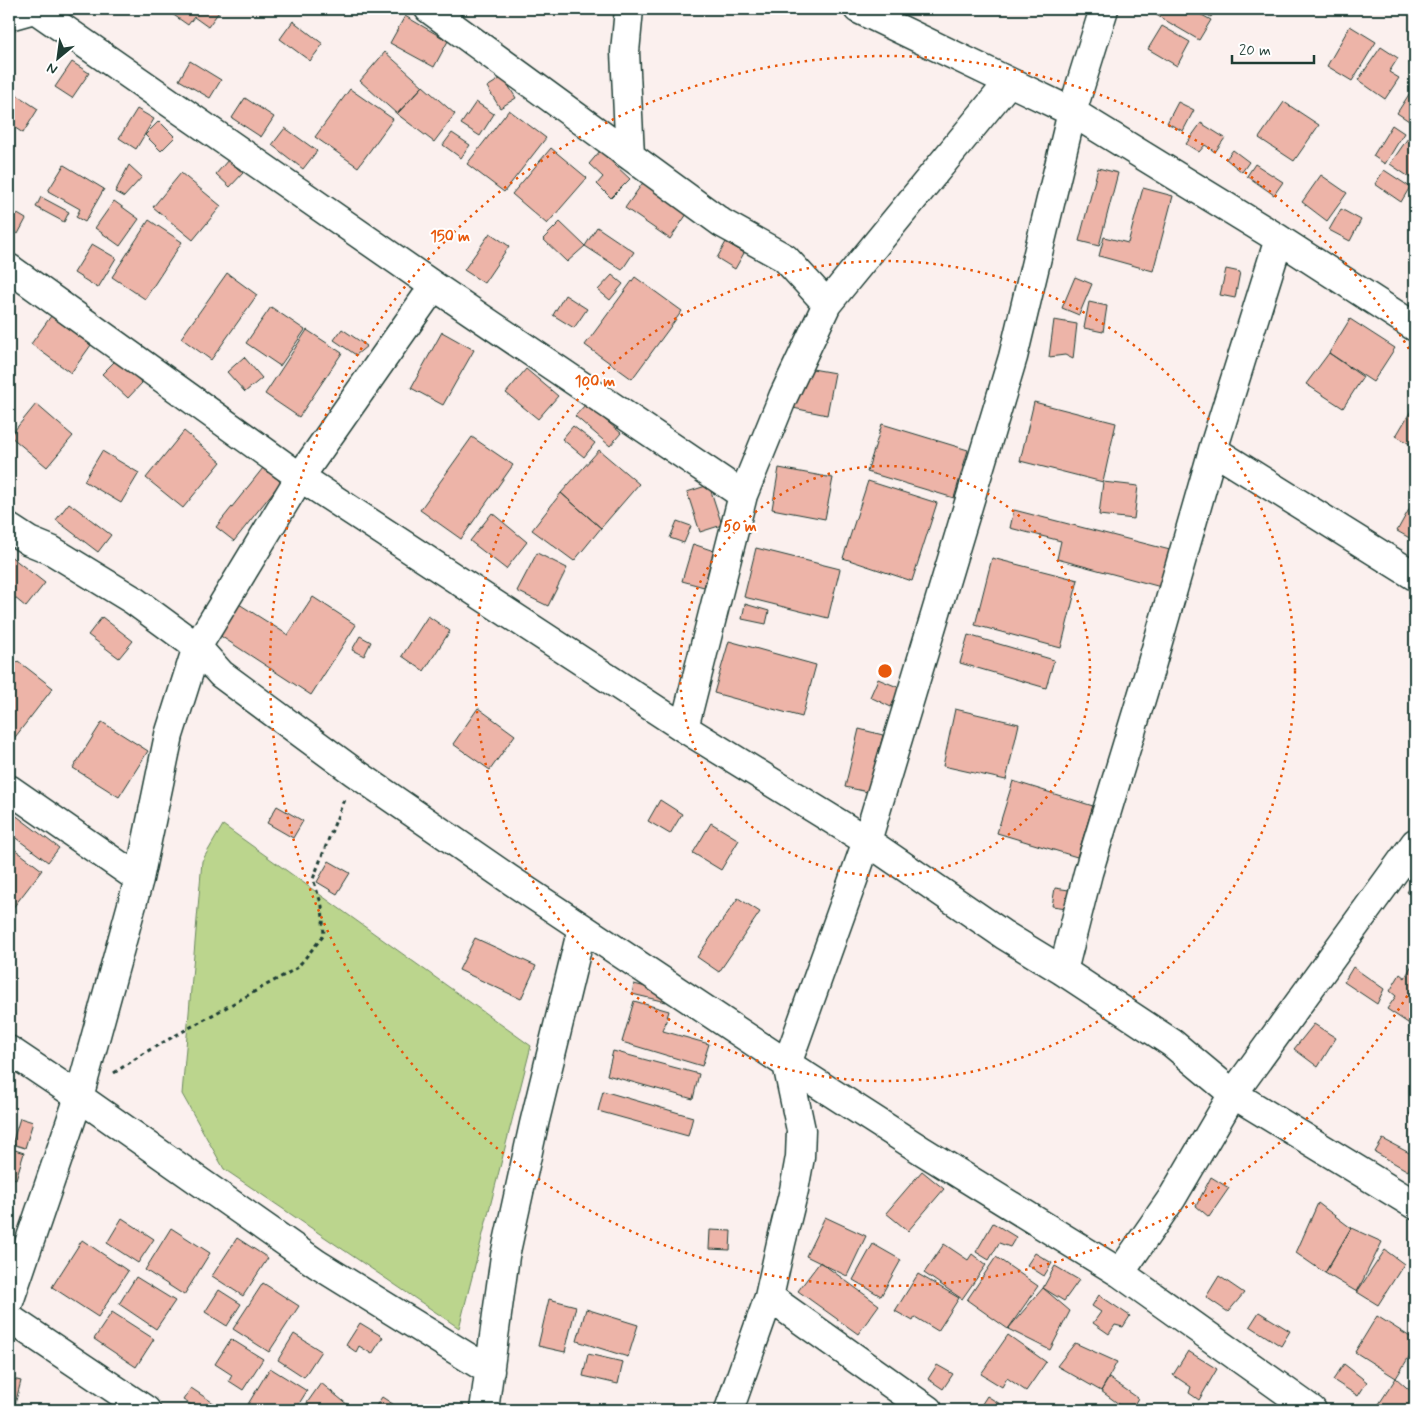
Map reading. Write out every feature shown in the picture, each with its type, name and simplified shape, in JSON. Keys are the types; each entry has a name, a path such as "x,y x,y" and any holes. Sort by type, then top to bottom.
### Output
{"street":[{"path":"9,16 34,9 434,286 743,495"},
{"path":"429,9 722,223 785,258 827,304"},
{"path":"629,9 625,52 630,156"},
{"path":"858,9 1072,112 1279,239 1415,327"},
{"path":"729,1410 769,1297 800,1157 801,1130 787,1064 866,841 1013,357 1072,112 1104,9"},
{"path":"684,728 743,495 783,397 827,304 1009,82"},
{"path":"1063,971 1088,873 1149,673 1213,450 1279,239"},
{"path":"9,268 300,477 684,728 866,841 1004,935 1063,971 1172,1044 1233,1094 1415,1205"},
{"path":"9,1302 79,1097 139,879 170,734 197,648 300,477 434,286"},
{"path":"1213,450 1415,576"},
{"path":"9,528 29,541 51,550 133,600 197,648 221,674 354,772 582,928 921,1150 1120,1273 1312,1410"},
{"path":"9,790 139,879"},
{"path":"1120,1273 1172,1198 1233,1094 1415,843"},
{"path":"484,1410 505,1256 534,1124 582,928"},
{"path":"9,1050 317,1264 490,1371"},
{"path":"769,1297 928,1410"},
{"path":"9,1318 146,1410"}],"path":[{"path":"79,1097 144,1053 298,968 324,935 322,906 313,879 354,772"}],"green space":[{"path":"223,825 531,1046 459,1328 224,1169 182,1094 202,861"}],"building":[{"path":"165,9 221,9 208,27 194,17 188,25"},
{"path":"1146,9 1191,9 1211,20 1199,40"},
{"path":"1198,9 1215,9 1211,17"},
{"path":"405,16 448,41 434,67 390,43"},
{"path":"293,21 323,44 310,61 280,39"},
{"path":"1162,26 1190,42 1177,66 1148,49"},
{"path":"1350,26 1376,42 1352,81 1327,66"},
{"path":"1381,47 1398,58 1389,72 1399,78 1385,99 1358,80"},
{"path":"385,52 423,86 397,114 360,81"},
{"path":"190,61 221,80 210,98 179,80"},
{"path":"72,62 89,73 72,98 55,87"},
{"path":"503,77 516,98 500,108 487,87"},
{"path":"1415,85 1415,125 1397,113"},
{"path":"423,86 455,114 434,142 397,114"},
{"path":"350,89 393,119 358,167 315,137"},
{"path":"14,93 38,109 23,133 9,124 9,101"},
{"path":"245,98 274,117 261,137 232,118"},
{"path":"476,102 494,114 480,136 461,124"},
{"path":"1178,102 1194,110 1183,131 1167,123"},
{"path":"1284,102 1319,125 1294,161 1259,138"},
{"path":"137,109 154,119 136,149 119,138"},
{"path":"509,110 546,138 504,192 467,164"},
{"path":"159,121 175,137 161,151 145,135"},
{"path":"1201,123 1225,138 1215,152 1205,145 1199,152 1186,144"},
{"path":"1392,125 1404,133 1385,164 1373,156"},
{"path":"285,128 317,151 303,169 272,145"},
{"path":"452,133 470,145 461,158 443,145"},
{"path":"1408,138 1415,143 1415,181 1390,164"},
{"path":"551,148 587,178 547,224 512,194"},
{"path":"1233,150 1249,162 1242,172 1226,159"},
{"path":"600,151 630,179 611,198 597,184 603,177 589,164"},
{"path":"228,160 243,173 230,187 216,174"},
{"path":"1255,164 1283,182 1274,195 1247,176"},
{"path":"64,165 104,189 85,222 76,217 80,209 48,191"},
{"path":"129,165 142,177 124,197 115,192"},
{"path":"1098,168 1118,173 1099,246 1079,241"},
{"path":"1384,170 1410,187 1401,202 1375,184"},
{"path":"181,173 221,206 193,240 153,207"},
{"path":"1321,175 1347,193 1327,221 1302,202"},
{"path":"647,177 691,208 670,239 625,208"},
{"path":"1143,188 1173,196 1153,271 1099,256 1104,237 1128,243"},
{"path":"41,197 69,212 64,222 36,207"},
{"path":"114,201 139,219 120,246 95,228"},
{"path":"9,209 26,219 18,234 9,228"},
{"path":"1341,209 1361,220 1350,241 1329,230"},
{"path":"149,220 182,242 145,299 112,277"},
{"path":"560,222 585,246 567,262 543,239"},
{"path":"597,227 634,252 622,270 585,246"},
{"path":"490,233 509,246 484,283 464,270"},
{"path":"726,242 744,253 735,269 717,258"},
{"path":"92,244 116,258 98,288 74,273"},
{"path":"1226,269 1240,272 1235,298 1220,295"},
{"path":"227,273 257,295 211,360 181,338"},
{"path":"612,275 623,284 610,300 598,290"},
{"path":"635,277 682,311 632,379 585,345"},
{"path":"1075,277 1092,284 1079,315 1062,308"},
{"path":"565,295 587,309 574,328 553,315"},
{"path":"1089,302 1107,306 1103,332 1084,328"},
{"path":"271,307 305,330 280,366 246,343"},
{"path":"51,316 91,345 71,373 31,344"},
{"path":"1350,319 1395,348 1373,382 1329,353"},
{"path":"1054,320 1077,324 1073,359 1065,355 1049,357"},
{"path":"342,329 367,346 356,355 334,340"},
{"path":"307,330 342,353 299,417 265,394"},
{"path":"442,332 474,350 443,405 411,388"},
{"path":"1329,353 1363,377 1343,408 1306,384"},
{"path":"244,357 262,378 245,392 227,372"},
{"path":"117,359 142,383 128,398 102,374"},
{"path":"801,367 835,373 827,415 793,408"},
{"path":"526,369 558,396 538,419 506,393"},
{"path":"1034,402 1116,423 1103,482 1020,461"},
{"path":"36,404 73,436 47,467 10,436"},
{"path":"586,404 621,433 610,446 575,416"},
{"path":"1415,404 1415,447 1396,436"},
{"path":"882,424 968,450 954,498 867,472"},
{"path":"573,426 595,443 584,457 562,439"},
{"path":"184,431 221,462 183,508 146,478"},
{"path":"472,437 513,465 461,539 420,510"},
{"path":"599,450 639,484 601,528 561,493"},
{"path":"102,451 139,473 121,503 84,481"},
{"path":"263,468 281,482 234,541 216,527"},
{"path":"779,468 833,478 825,519 772,509"},
{"path":"868,481 937,503 912,581 843,558"},
{"path":"1103,482 1138,486 1134,519 1099,515"},
{"path":"709,485 722,525 700,532 687,492"},
{"path":"561,493 601,528 574,561 532,530"},
{"path":"69,503 111,535 98,552 56,520"},
{"path":"1412,504 1415,505 1415,541 1397,531"},
{"path":"1014,510 1170,550 1161,587 1057,559 1061,541 1010,528"},
{"path":"492,513 527,542 506,569 470,541"},
{"path":"677,521 691,526 684,543 670,538"},
{"path":"693,544 714,551 704,587 682,581"},
{"path":"756,548 840,569 828,618 744,597"},
{"path":"537,553 567,568 548,606 517,591"},
{"path":"9,555 45,583 26,607 9,593"},
{"path":"992,558 1078,580 1061,648 975,625"},
{"path":"313,597 356,625 311,695 219,635 239,604 288,635"},
{"path":"745,604 769,611 766,624 742,619"},
{"path":"428,616 450,631 424,671 402,656"},
{"path":"102,617 133,641 119,658 88,635"},
{"path":"968,635 1054,660 1046,688 960,663"},
{"path":"360,636 371,642 364,656 352,650"},
{"path":"729,641 816,665 802,717 714,693"},
{"path":"18,661 53,688 9,745 9,672"},
{"path":"878,679 900,688 891,707 870,697"},
{"path":"478,708 515,735 490,770 453,744"},
{"path":"955,709 1019,724 1006,780 943,766"},
{"path":"102,722 148,751 119,797 73,768"},
{"path":"859,729 883,735 868,792 845,787"},
{"path":"1013,781 1093,806 1077,857 997,833"},
{"path":"660,800 682,814 670,834 648,821"},
{"path":"277,806 303,821 293,838 267,823"},
{"path":"10,811 59,848 48,862 9,833"},
{"path":"711,823 739,840 721,870 693,853"},
{"path":"9,845 42,870 12,909 9,906"},
{"path":"329,861 350,873 337,894 317,882"},
{"path":"1415,881 1415,897 1407,892"},
{"path":"1055,888 1069,890 1067,908 1052,906"},
{"path":"738,898 760,912 719,972 697,957"},
{"path":"475,938 536,966 521,999 459,970"},
{"path":"1413,963 1415,965 1414,1027 1387,1009 1396,996 1390,991 1400,974 1405,978"},
{"path":"1353,967 1384,989 1377,1004 1344,982"},
{"path":"634,984 662,991 666,1002 632,994"},
{"path":"634,1001 669,1011 663,1031 709,1044 702,1066 622,1042"},
{"path":"1314,1024 1336,1038 1318,1067 1294,1049"},
{"path":"613,1051 699,1074 693,1099 607,1075"},
{"path":"603,1091 693,1117 688,1136 598,1111"},
{"path":"1415,1104 1415,1119 1409,1115"},
{"path":"20,1118 33,1122 25,1148 12,1144"},
{"path":"1383,1139 1415,1156 1408,1171 1375,1152"},
{"path":"9,1148 24,1153 16,1179 9,1177"},
{"path":"922,1171 944,1189 908,1231 886,1213"},
{"path":"1211,1177 1229,1188 1209,1217 1196,1206"},
{"path":"1318,1203 1351,1228 1325,1273 1296,1253"},
{"path":"825,1217 866,1236 847,1276 806,1256"},
{"path":"122,1218 154,1239 138,1263 107,1243"},
{"path":"993,1223 1016,1237 1010,1247 999,1243 989,1260 976,1252"},
{"path":"171,1228 210,1253 184,1295 145,1270"},
{"path":"1351,1228 1382,1242 1357,1292 1325,1273"},
{"path":"710,1230 731,1231 730,1250 709,1249"},
{"path":"237,1238 268,1258 243,1296 212,1276"},
{"path":"82,1240 128,1271 98,1317 52,1287"},
{"path":"873,1244 901,1260 881,1296 853,1280"},
{"path":"944,1244 968,1260 972,1254 986,1265 962,1299 924,1273"},
{"path":"1385,1250 1404,1264 1378,1305 1357,1292"},
{"path":"1035,1253 1052,1263 1044,1276 1027,1265"},
{"path":"996,1257 1038,1286 1008,1329 967,1300"},
{"path":"820,1262 879,1305 858,1334 798,1291"},
{"path":"1055,1266 1079,1280 1064,1301 1043,1288"},
{"path":"918,1274 959,1298 938,1331 915,1317 913,1321 895,1311"},
{"path":"1219,1276 1244,1293 1228,1312 1206,1297"},
{"path":"136,1277 175,1301 156,1329 119,1304"},
{"path":"263,1283 299,1306 269,1352 233,1329"},
{"path":"1043,1288 1070,1311 1050,1350 1008,1329"},
{"path":"219,1290 241,1304 227,1326 205,1312"},
{"path":"1099,1295 1130,1316 1123,1327 1115,1325 1109,1334 1093,1323 1101,1312 1092,1306"},
{"path":"549,1299 576,1306 565,1352 538,1346"},
{"path":"586,1309 638,1325 628,1357 577,1341"},
{"path":"112,1312 154,1339 136,1367 94,1339"},
{"path":"1259,1312 1290,1331 1281,1346 1250,1326"},
{"path":"1377,1316 1415,1340 1415,1347 1396,1378 1355,1352"},
{"path":"360,1323 383,1337 372,1354 359,1346 356,1352 346,1345"},
{"path":"294,1334 321,1351 304,1377 278,1360"},
{"path":"1008,1335 1046,1362 1026,1391 1007,1378 1002,1387 981,1374"},
{"path":"231,1339 263,1359 243,1390 229,1381 232,1375 215,1364"},
{"path":"1075,1343 1117,1362 1101,1391 1057,1366"},
{"path":"1188,1351 1217,1369 1199,1400 1189,1393 1191,1387 1173,1375"},
{"path":"588,1354 623,1362 618,1384 583,1376"},
{"path":"1344,1364 1367,1382 1358,1396 1333,1380"},
{"path":"937,1365 953,1374 943,1389 928,1379"},
{"path":"270,1368 307,1391 295,1410 245,1409"},
{"path":"9,1378 21,1381 15,1404 9,1402"},
{"path":"1109,1378 1138,1398 1131,1410 1127,1410 1101,1391"},
{"path":"1396,1378 1415,1395 1414,1410 1382,1410 1377,1407"},
{"path":"321,1383 354,1410 302,1410"},
{"path":"191,1388 218,1406 216,1410 200,1410 183,1400"},
{"path":"987,1396 1010,1410 978,1410"},
{"path":"382,1397 402,1410 373,1410"}]}
